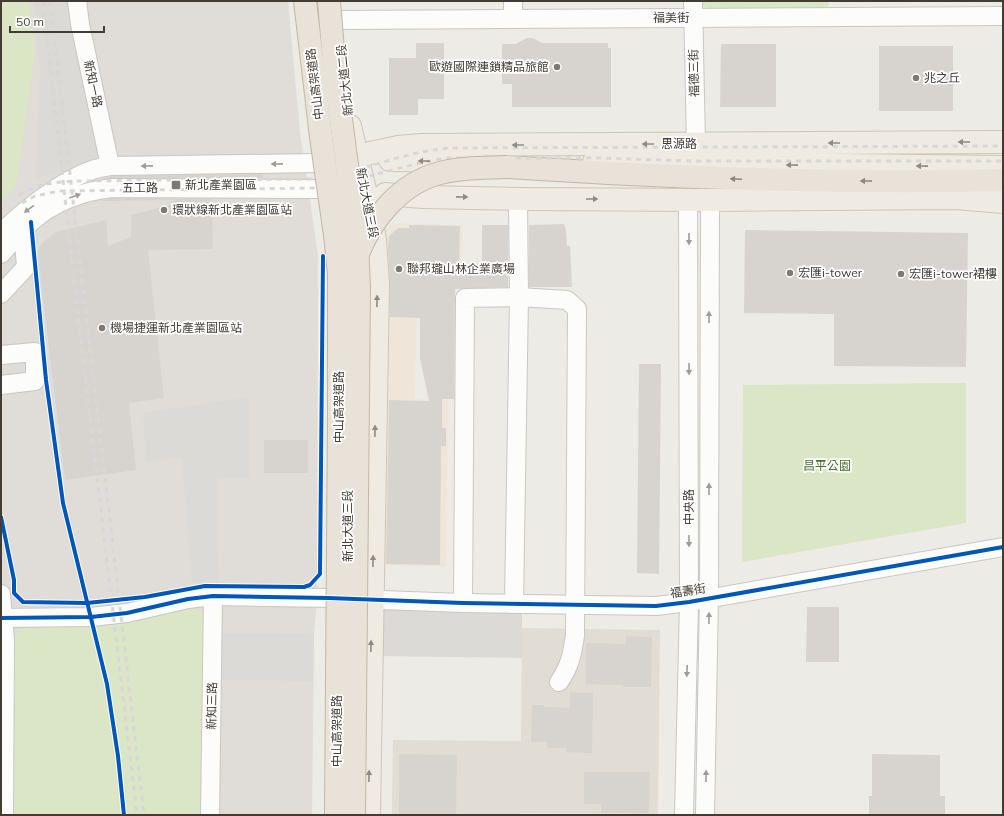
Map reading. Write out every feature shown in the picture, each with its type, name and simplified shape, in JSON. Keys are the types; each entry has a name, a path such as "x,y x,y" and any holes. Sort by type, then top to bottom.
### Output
{"highway":[{"name":"中山高架道路","path":"305,1 339,274 336,815"},
{"path":"318,1 323,162 333,191"},
{"name":"中山高架道路","path":"329,1 335,74 356,241 359,289 354,815"},
{"path":"339,414 343,351 350,281 356,259 366,236 389,204 422,179 440,172 459,169 508,167 624,175 826,181 1003,180"}],"main road":[{"path":"295,1 310,132 323,162"},
{"name":"新北大道二段","path":"339,11 350,131 357,157"},
{"name":"思源路","path":"323,162 357,157 379,151 422,145 1003,142"},
{"name":"思源路","path":"357,157 403,160 1003,167"},
{"name":"新北大道三段","path":"326,815 338,598 348,273 333,191 357,157"},
{"name":"新北大道三段","path":"357,157 367,193 375,240 378,284 369,815"},
{"path":"333,191 423,197 699,200 956,198 1003,202"},
{"path":"956,198 1003,191"},
{"name":"新北大道三段","path":"338,598 346,815"}],"street":[{"name":"新知一路","path":"76,1 110,166"},
{"name":"福德三街","path":"693,9 696,144"},
{"name":"福美街","path":"339,11 837,9 1003,16"},
{"name":"五工路","path":"1,233 14,219 50,193 79,175 94,169 110,166 323,162"},
{"name":"五工路","path":"1,254 31,222 48,209 68,199 97,190 112,188 333,191"},
{"path":"514,604 519,297 518,198"},
{"name":"中央路","path":"699,200 709,598 705,815"},
{"name":"中央路","path":"684,815 699,200"},
{"path":"1,294 26,267 23,230"},
{"path":"463,603 465,298 519,297 567,300 577,310 575,636 568,670 559,682"},
{"path":"1,355 35,352 35,381 1,385"},
{"name":"福壽街","path":"3,618 91,617 120,614 188,599 213,596 338,598 463,603 656,606 689,602 1003,547"},
{"path":"1,594 5,641 4,815"},
{"name":"新知三路","path":"210,815 213,596"}],"shaded area":[{"path":"1,1 288,1 300,133 318,255 317,599 314,634 312,815 1,815"},
{"path":"33,1 68,1 74,38 100,157 36,179 40,68"},
{"path":"391,223 463,225 462,262 417,268 415,399 448,400 446,567 380,565 384,238"},
{"path":"249,397 249,477 217,477 218,580 192,583 182,457 146,462 143,413"},
{"path":"379,607 522,609 522,658 378,656"},
{"path":"522,628 660,630 658,814 521,813 520,815 392,815 393,740 521,741"},
{"path":"219,633 314,634 313,681 219,680"}],"green space":[{"path":"1,1 29,1 35,50 16,186 1,201"},
{"path":"702,1 829,1 829,5 822,12 708,11 702,4"},
{"name":"昌平公園","path":"966,383 966,523 742,562 743,385"},
{"path":"190,608 200,611 205,619 204,815 12,815 13,642 15,636 23,628 30,626 93,626 130,622"}],"building":[{"name":"歐遊國際連鎖精品旅館","path":"527,38 533,38 542,43 608,43 608,48 611,48 611,107 512,107 512,84 502,84 502,44 516,44"},
{"path":"416,43 444,43 444,99 418,99 418,115 389,115 389,58 416,58"},
{"path":"721,44 776,44 776,107 720,107"},
{"name":"兆之丘","path":"879,46 953,46 953,111 879,111"},
{"path":"263,174 263,178 99,179 111,176"},
{"name":"機場捷運新北產業園區站","path":"113,198 217,199 212,199 213,249 148,250 164,398 129,403 136,470 65,480 38,258 39,248 42,243 56,232 106,220 108,246 131,237 131,215 175,204 175,200 99,201"},
{"path":"564,224 567,246 570,246 572,287 529,287 529,225"},
{"path":"409,225 460,226 459,267 482,263 482,225 508,225 508,287 455,289 454,399 442,399 442,428 446,428 446,446 441,446 440,565 386,564 389,400 429,401 420,358 420,318 390,317 389,236 398,228 409,228"},
{"name":"宏匯i-tower裙樓","path":"745,230 968,233 966,367 834,366 834,314 744,313"},
{"path":"639,364 661,364 659,574 637,573"},
{"path":"264,440 308,440 308,473 264,473"},
{"path":"807,607 839,607 839,662 806,662"},
{"path":"626,636 652,637 651,687 623,687 623,685 586,684 586,643 626,644"},
{"path":"570,692 593,693 592,753 566,752 566,748 547,748 547,742 531,742 532,705 570,708"},
{"path":"399,754 457,755 456,815 399,814"},
{"path":"872,754 940,755 940,796 945,796 945,815 869,815 869,796 872,796"},
{"path":"584,772 650,772 649,813 601,813 601,804 584,804"}],"railway":[{"path":"43,1 82,351 137,815"},
{"path":"50,1 144,815"},
{"path":"19,195 45,184 74,181 319,179 414,154 448,148 1003,146"},
{"path":"22,203 35,196 59,191 320,188 415,164 448,158 599,158 693,161 1003,161"}],"cycle path":[{"path":"31,222 46,380 63,503 107,684 118,756 124,815"},
{"path":"1,517 14,580 14,593 23,602 87,603 145,597 205,586 304,587 310,585 320,574 323,256"},
{"path":"1,618 91,617 127,613 188,599 213,596 328,598 463,603 656,606 689,602 1003,547"}],"place":[{"name":"歐遊國際連鎖精品旅館","path":"557,67"},
{"name":"兆之丘","path":"916,78"},
{"name":"新北產業園區","path":"176,185"},
{"name":"環狀線新北產業園區站","path":"164,210"},
{"name":"聯邦瓏山林企業廣場","path":"399,269"},
{"name":"宏匯i-tower","path":"790,273"},
{"name":"宏匯i-tower裙樓","path":"901,274"},
{"name":"機場捷運新北產業園區站","path":"102,328"}]}
